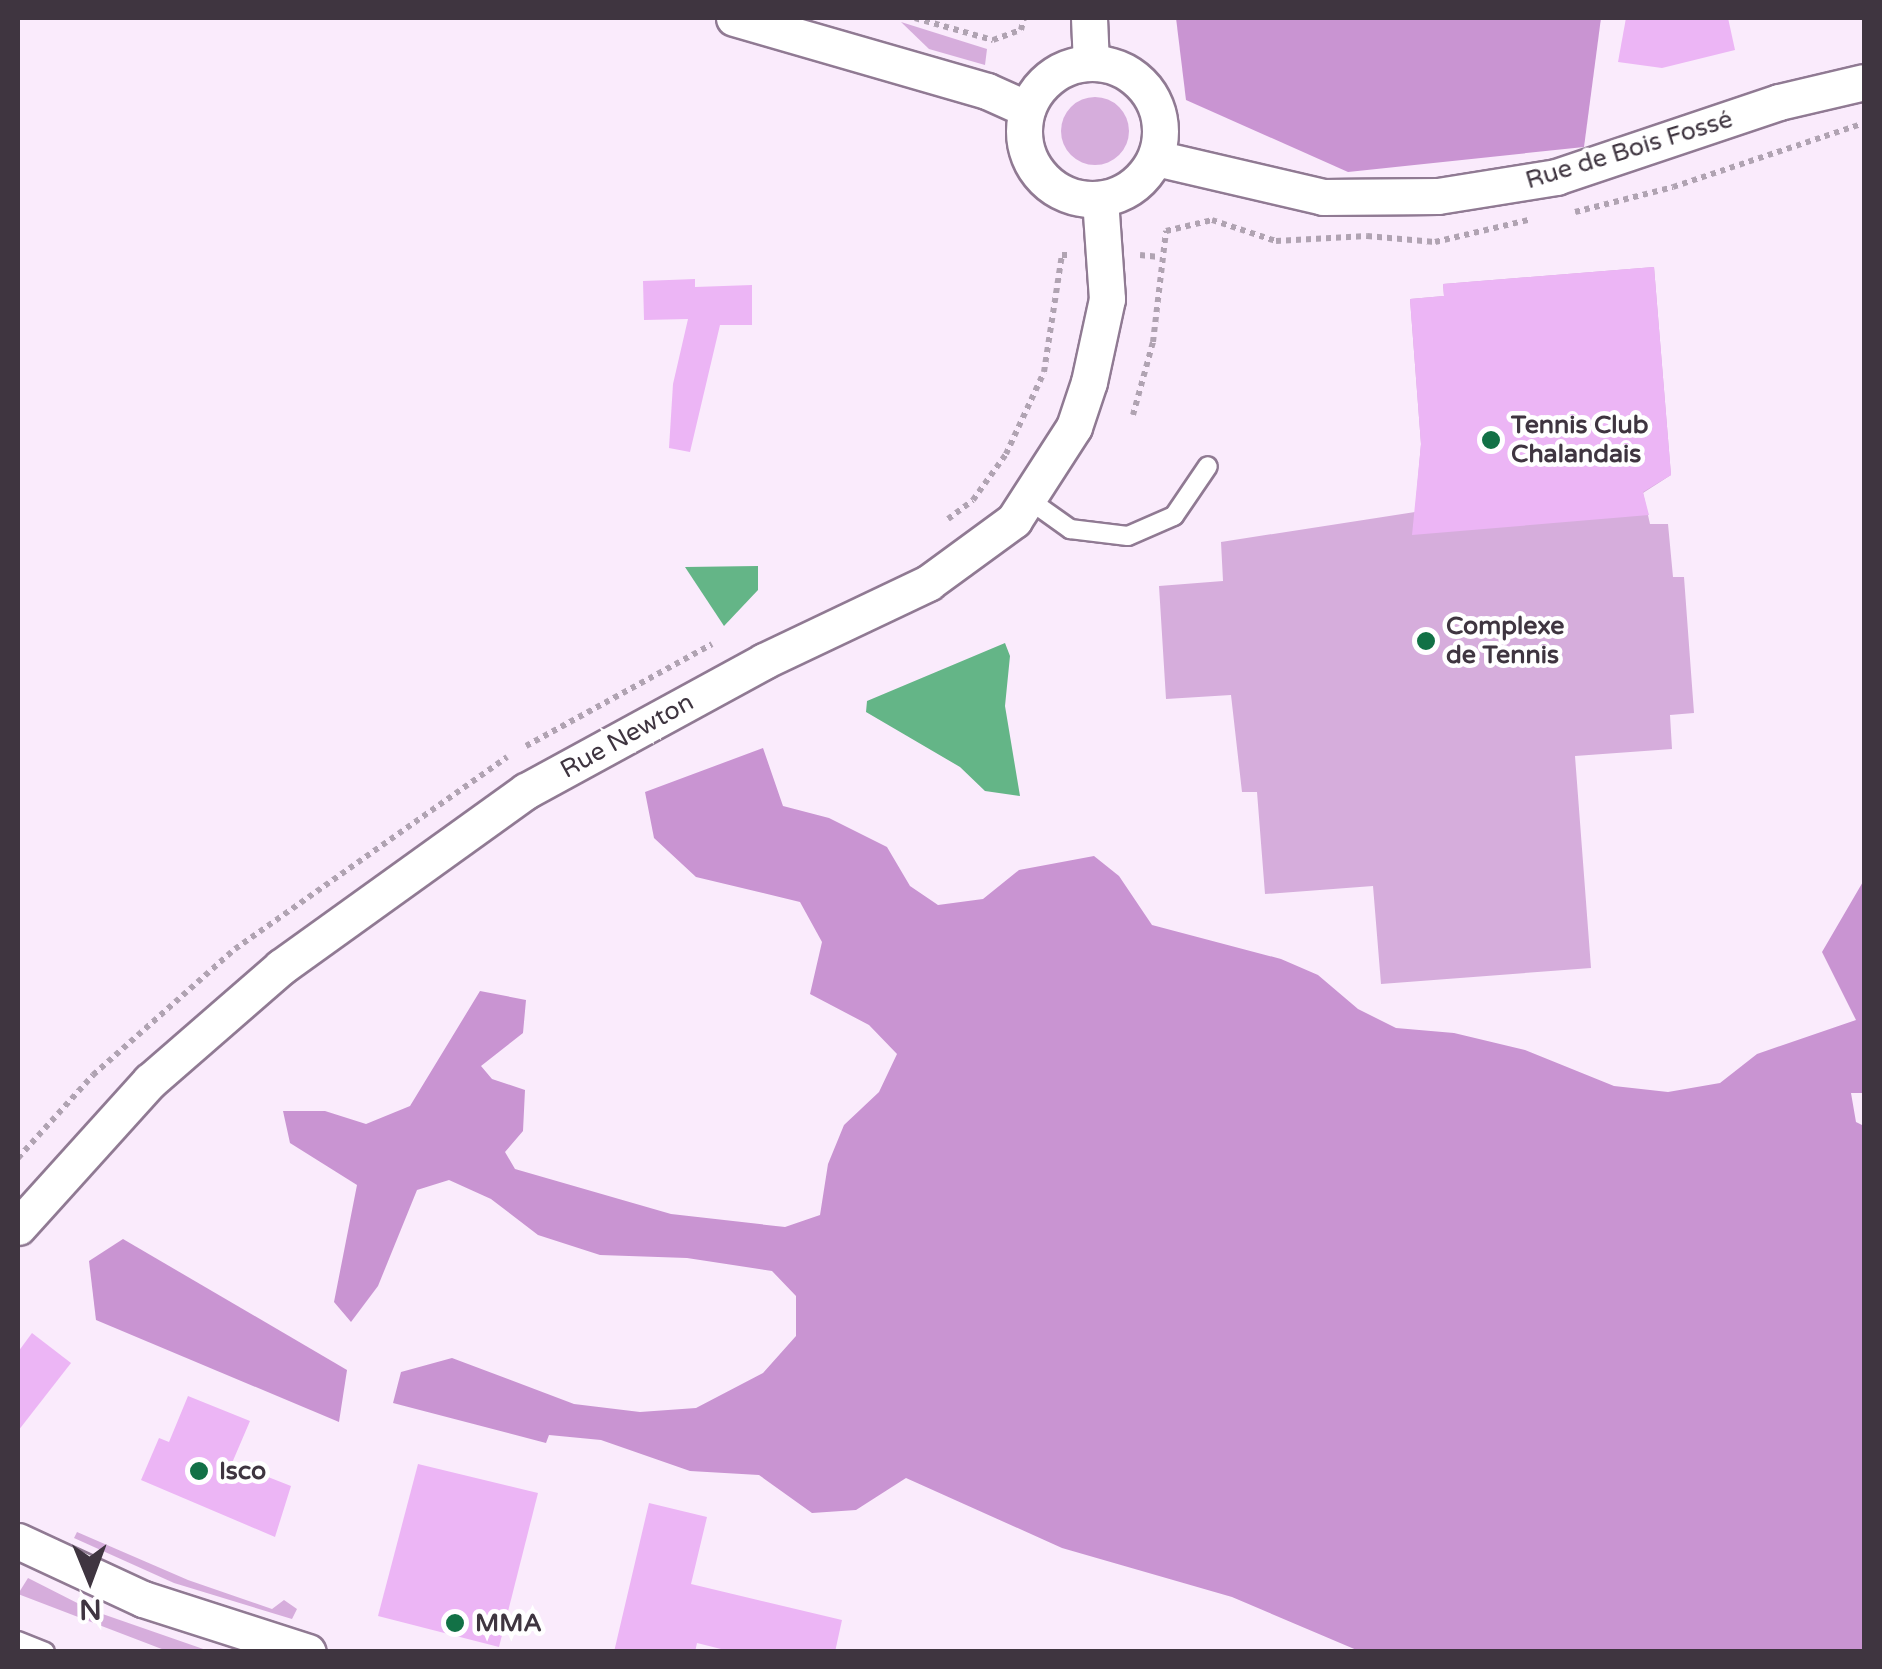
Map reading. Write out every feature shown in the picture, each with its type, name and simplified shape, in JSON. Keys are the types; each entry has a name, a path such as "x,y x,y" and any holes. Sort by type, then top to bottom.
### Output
{"street":[{"path":"734,18 987,91 1027,109"},
{"path":"1089,18 1091,63"},
{"path":"1091,63 1118,68 1148,94 1161,131 1156,158 1142,178 1100,200 1072,197 1048,184 1031,162 1024,136 1027,109 1042,86 1064,69 1091,63"},
{"name":"Rue de Bois Fossé","path":"1156,158 1323,197 1438,196 1556,177 1779,102 1864,82"},
{"name":"Rue Newton","path":"18,1227 150,1081 296,956 526,791 764,661 928,583 1014,520 1079,412 1107,299 1100,200"},
{"path":"18,1544 143,1599 308,1652"}],"lane":[{"path":"1028,499 1070,529 1128,536 1174,516 1208,466"},
{"path":"18,1641 45,1652"}],"path":[{"path":"915,18 993,40 1021,30 1024,18"},
{"path":"934,530 972,500 1006,454 1044,372 1062,255 1105,252 1159,257"},
{"path":"18,1158 94,1075 235,949 474,776 716,643"}],"shaded area":[{"path":"1176,18 1601,18 1584,147 1348,172 1186,100"},
{"path":"901,22 987,49 985,65 929,49"},
{"path":"1095,97 1108,99 1119,107 1127,118 1127,144 1119,155 1108,163 1095,165 1082,163 1071,155 1063,144 1061,131 1063,118 1071,107 1082,99"},
{"name":"Complexe de Tennis","path":"1654,267 1671,475 1643,493 1650,524 1668,524 1673,577 1684,577 1694,713 1670,715 1672,749 1575,756 1591,968 1381,984 1373,886 1265,894 1257,792 1242,792 1231,695 1166,699 1159,586 1223,581 1221,542 1415,512 1421,444 1410,299 1444,296 1443,284"},
{"path":"758,566 758,590 724,626 685,567"},
{"path":"1005,643 1010,656 1005,706 1020,796 985,791 960,767 866,712 867,701"},
{"path":"763,748 783,806 829,818 887,847 910,886 938,905 983,899 1019,870 1094,856 1119,876 1152,925 1281,959 1318,975 1358,1009 1396,1028 1454,1033 1525,1050 1614,1086 1668,1092 1720,1083 1757,1054 1856,1020 1822,952 1864,880 1864,1093 1851,1093 1856,1122 1864,1126 1864,1651 1359,1651 1232,1597 1062,1548 906,1478 856,1510 812,1513 759,1475 690,1471 601,1440 549,1435 546,1443 393,1403 401,1372 452,1358 574,1404 640,1412 696,1408 763,1373 796,1336 796,1296 772,1271 687,1258 600,1255 538,1235 491,1199 449,1180 417,1190 378,1286 351,1322 334,1302 357,1185 290,1143 283,1111 325,1111 366,1124 410,1106 480,991 526,1000 523,1033 481,1066 492,1079 525,1090 523,1131 505,1152 515,1169 671,1214 785,1227 820,1215 828,1164 844,1125 879,1092 897,1054 869,1025 810,994 822,942 800,902 696,877 654,838 645,792"},
{"path":"123,1239 347,1370 339,1422 96,1320 89,1261"},
{"path":"77,1532 188,1580 272,1609 284,1600 297,1609 292,1619 174,1583 74,1538"},
{"path":"28,1578 91,1610 209,1651 167,1651 18,1594"}],"building":[{"path":"1626,18 1728,18 1735,50 1662,68 1618,62"},
{"path":"1654,267 1671,475 1643,492 1649,515 1412,535 1421,444 1410,299 1444,296 1443,284"},
{"path":"695,279 695,287 752,285 752,325 720,325 690,452 669,448 673,384 688,319 644,320 643,281"},
{"path":"32,1333 71,1363 18,1431 18,1352"},
{"name":"Isco","path":"188,1396 250,1421 232,1463 291,1486 275,1537 141,1480 159,1438 169,1442"},
{"path":"418,1464 538,1493 499,1647 378,1616"},
{"path":"649,1503 707,1517 691,1584 842,1620 835,1652 733,1652 697,1643 695,1652 614,1652"}],"place":[{"name":"Tennis Club Chalandais","path":"1491,440"},
{"name":"Complexe de Tennis","path":"1426,641"},
{"name":"Isco","path":"199,1471"},
{"name":"MMA","path":"455,1623"}]}
